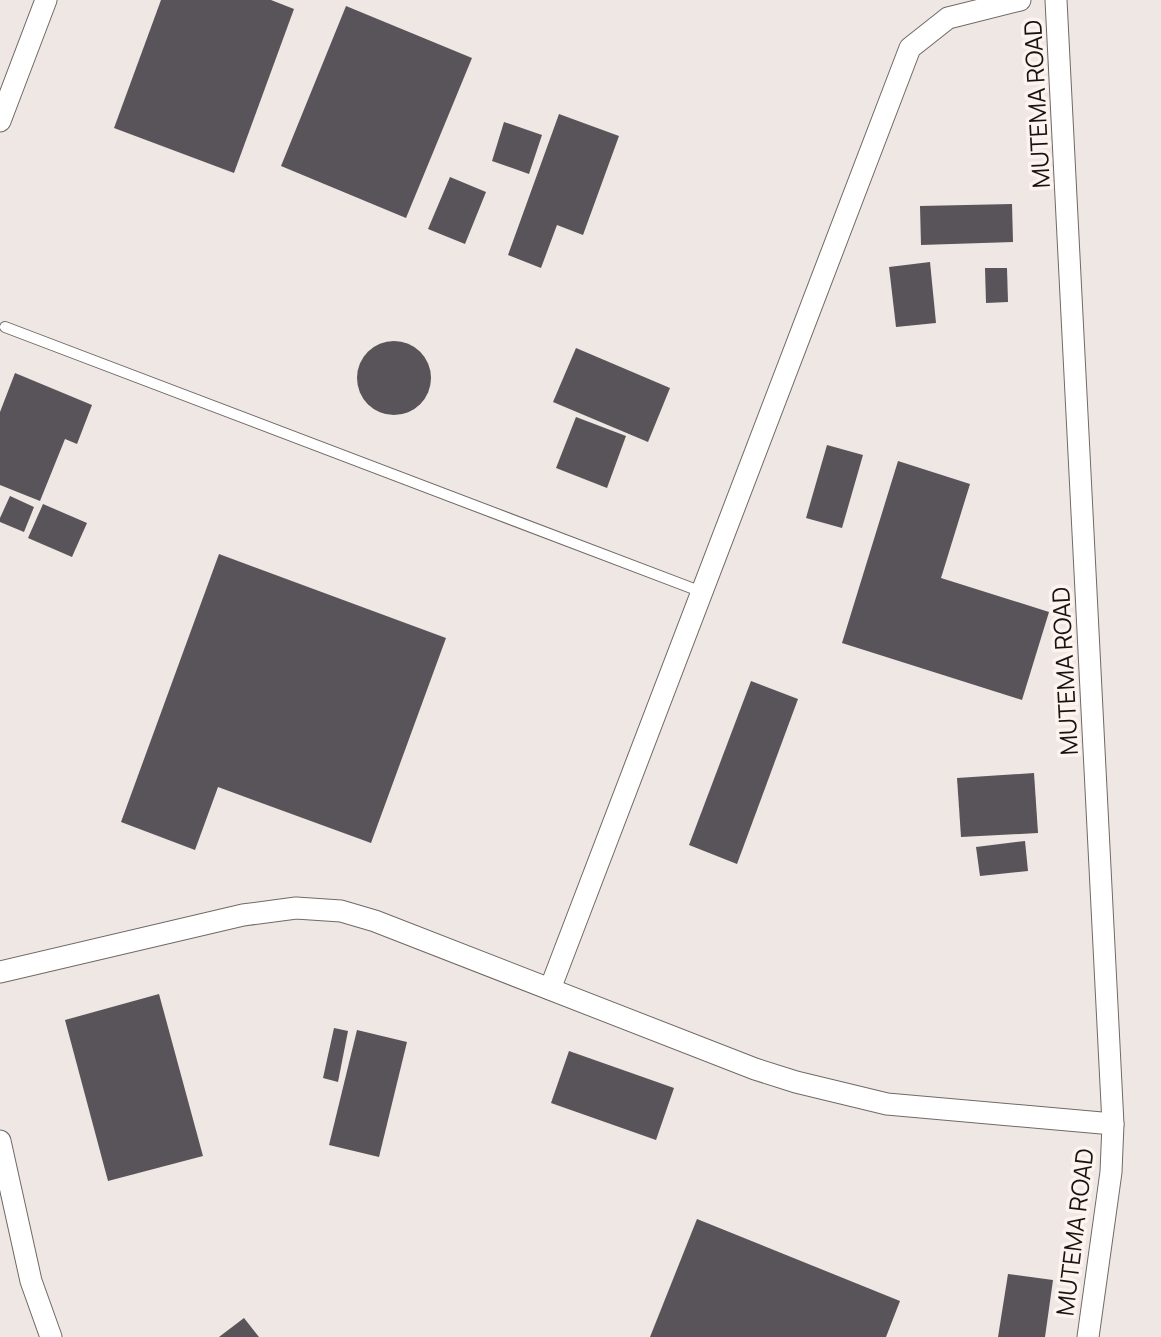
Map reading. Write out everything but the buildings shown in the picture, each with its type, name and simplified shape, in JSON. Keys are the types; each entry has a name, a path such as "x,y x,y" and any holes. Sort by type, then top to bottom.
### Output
{"street":[{"path":"0,121 46,0"},
{"path":"550,989 910,48 948,18 1020,0"},
{"name":"MUTEMA ROAD","path":"1056,0 1113,1124 1111,1172 1088,1337"},
{"path":"0,972 243,915 296,908 341,911 375,921 755,1069 796,1082 887,1104 1113,1124"},
{"path":"0,1141 31,1282 51,1337"}],"lane":[{"path":"5,327 702,592"}]}
